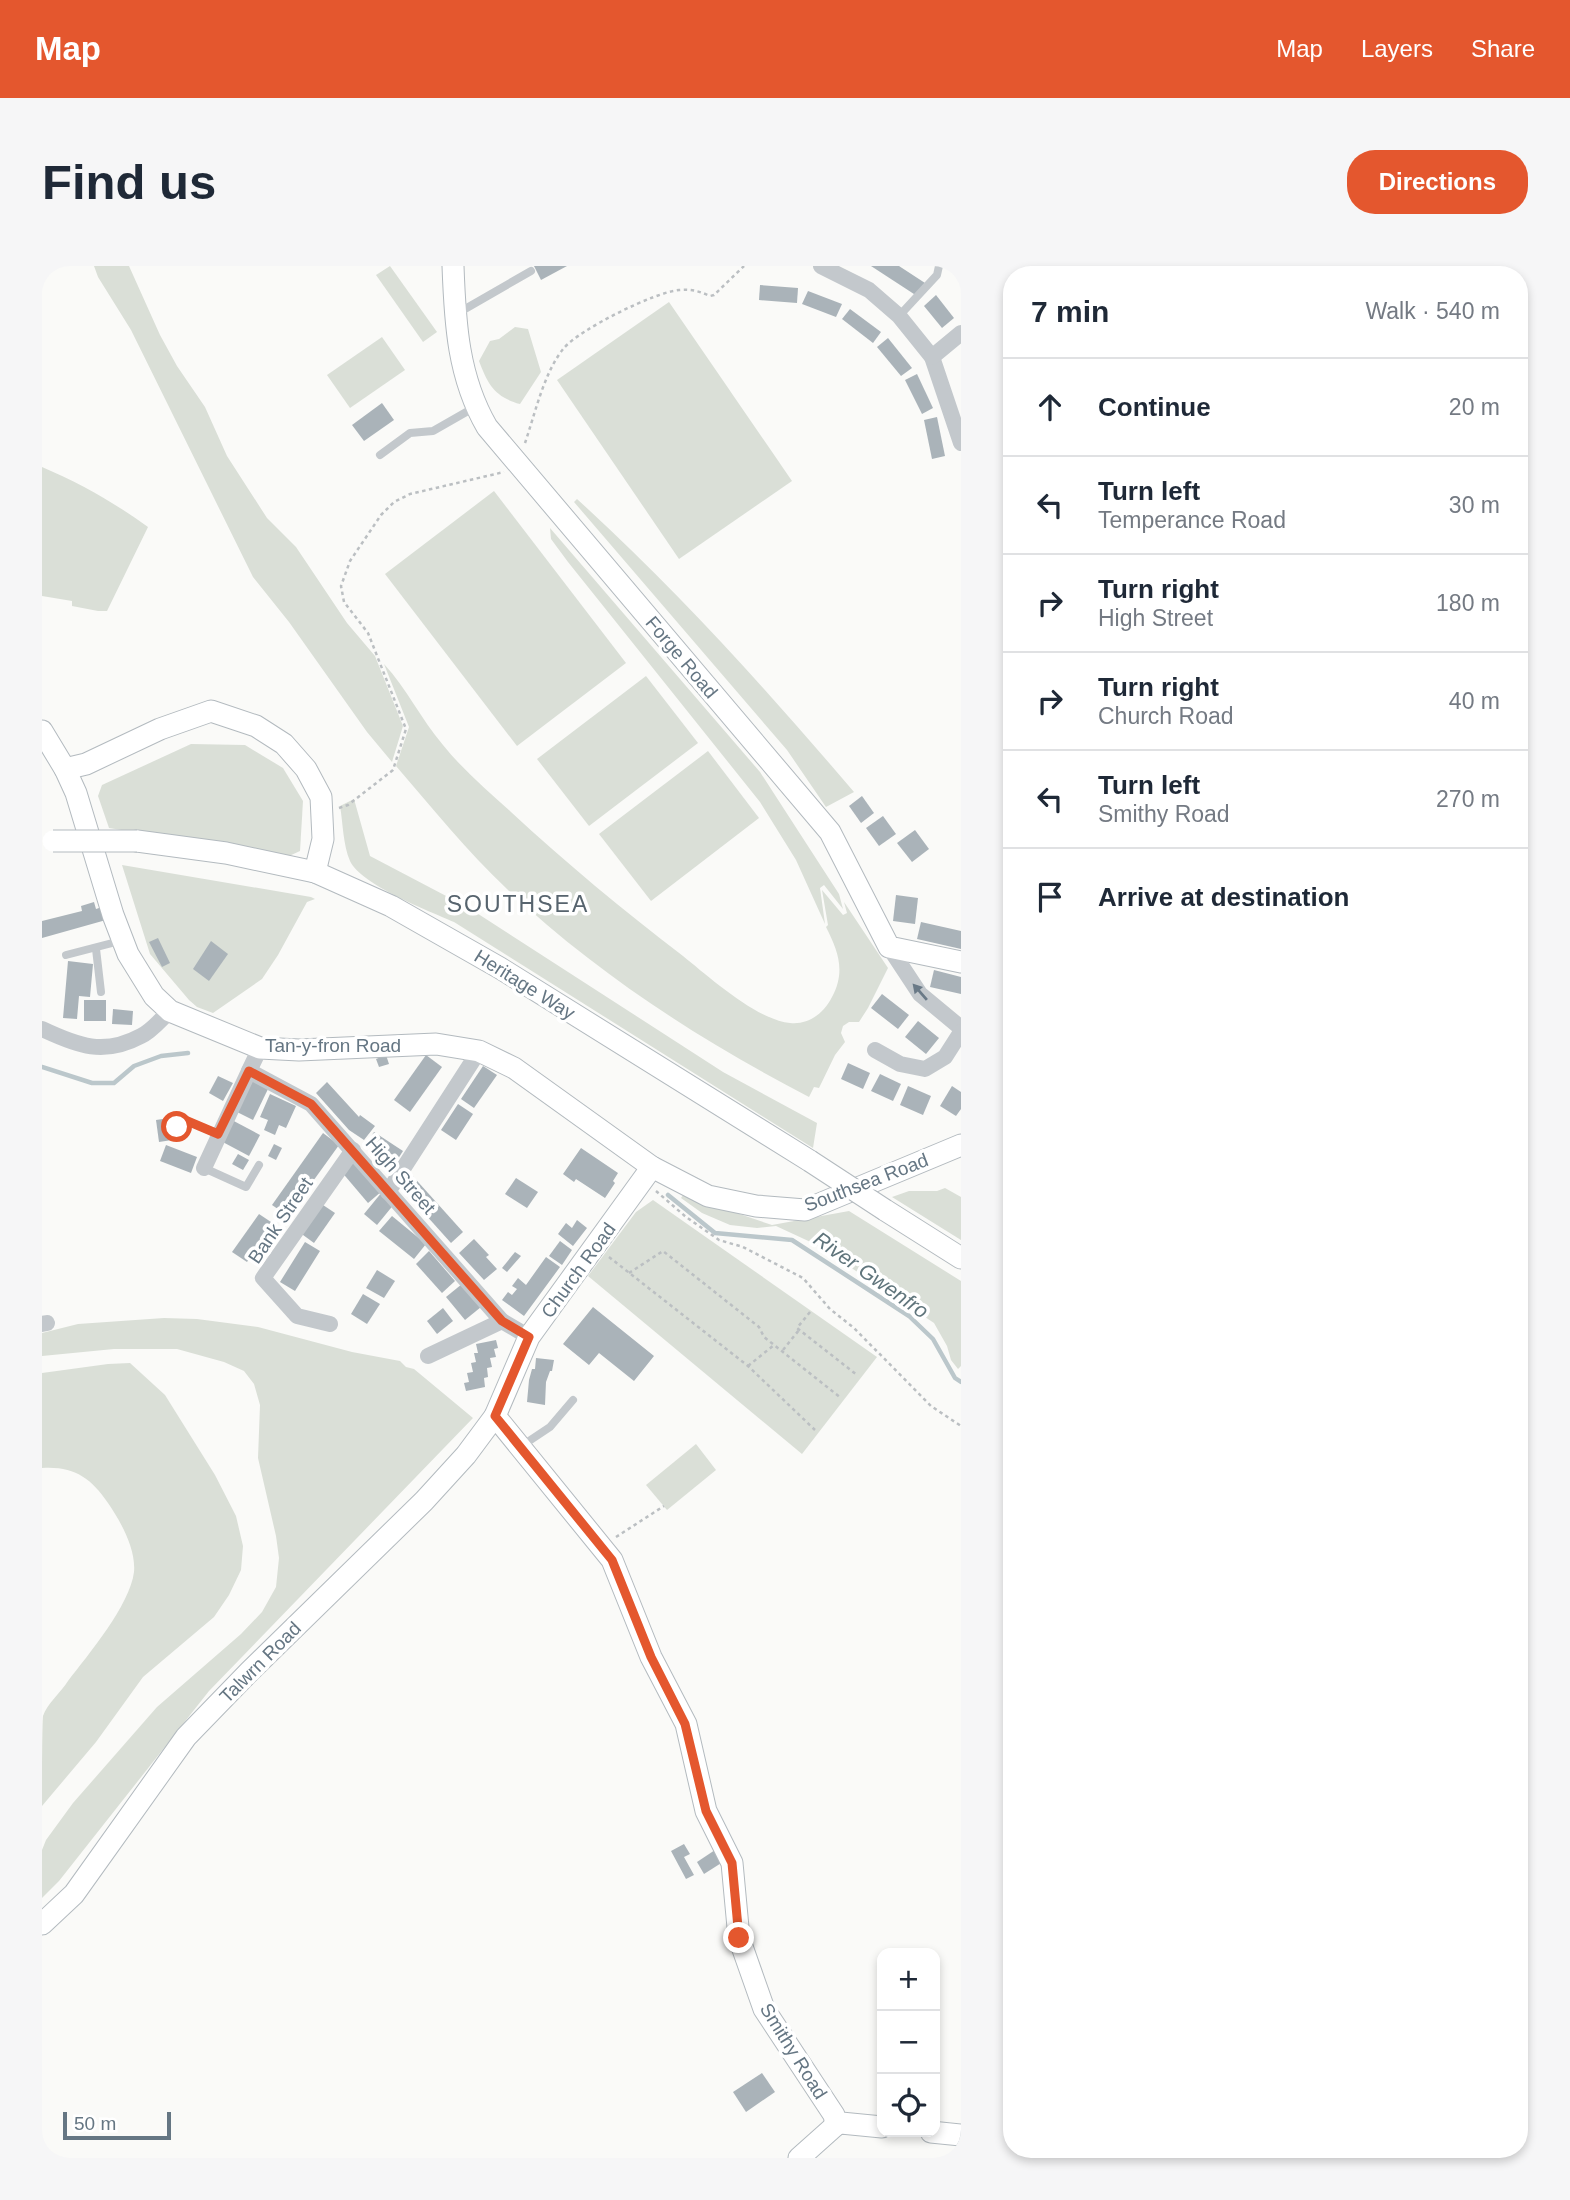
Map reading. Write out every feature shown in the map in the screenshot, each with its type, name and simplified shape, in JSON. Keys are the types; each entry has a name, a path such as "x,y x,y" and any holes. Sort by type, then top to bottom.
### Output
{"street":[{"name":"Forge Road","path":"453,266 463,375 475,407 487,427 830,832 889,947 920,994 961,1030"},
{"path":"821,266 869,290 899,316 932,357 961,443"},
{"path":"932,357 961,333"},
{"path":"65,769 86,764 159,729 211,711 256,726 284,744 306,769 321,797 323,839 315,872"},
{"name":"Tan-y-fron Road","path":"42,731 76,793 123,940 140,977 153,996 170,1011 260,1048 436,1044 478,1051 514,1068 647,1173"},
{"name":"Heritage Way","path":"48,841 137,841 226,853 315,872 391,906 468,949 961,1258"},
{"path":"889,947 961,962"},
{"path":"42,1030 72,1044 103,1050 142,1036 170,1011"},
{"path":"875,1049 900,1064 925,1069 945,1057 961,1030"},
{"path":"204,1168 260,1048"},
{"path":"388,1192 478,1051"},
{"name":"High Street","path":"249,1071 311,1104 502,1321 529,1337"},
{"name":"Southsea Road","path":"647,1173 708,1196 756,1206 805,1210 961,1145"},
{"name":"Bank Street","path":"330,1324 297,1316 263,1278 353,1150"},
{"name":"Church Road","path":"495,1416 529,1337 647,1173"},
{"path":"428,1356 502,1321"},
{"name":"Smithy Road","path":"495,1416 612,1560 651,1657 685,1724 706,1811 732,1863 739,1938 764,2009 834,2115 836,2125"},
{"name":"Talwrn Road","path":"42,1924 74,1894 186,1737 248,1672 424,1501 466,1455 495,1416"},
{"path":"799,2158 836,2125 841,2123 877,2127"},
{"path":"940,2133 961,2135"}],"lane":[{"path":"899,316 937,275 939,266"},
{"path":"456,314 531,271"},
{"path":"380,455 410,433 433,431 475,407"},
{"path":"66,955 123,940"},
{"path":"96,948 102,992"},
{"path":"177,1127 185,1120 218,1134"},
{"path":"204,1168 246,1187 260,1165"},
{"path":"520,1447 551,1427 573,1400"}],"path":[{"path":"323,813 348,805 393,770 406,729 368,633 344,602 341,586 350,561 381,515 394,502 410,494 503,472 517,465 545,383 564,349 575,338 611,315 676,290 697,290 710,296 734,278 744,266"},
{"path":"647,1173 686,1217 719,1240 743,1247 803,1278 830,1310 854,1328 931,1406 961,1426"},
{"path":"629,1273 663,1251 760,1327 764,1337 841,1398"},
{"path":"606,1255 748,1366 815,1430"},
{"path":"783,1350 810,1312"},
{"path":"799,1330 857,1375"},
{"path":"748,1366 774,1345"},
{"path":"602,1547 664,1506"}],"shaded area":[{"path":"94,266 129,266 160,335 205,407 227,456 267,518 296,547 347,623 375,656 403,726 392,762 253,577 131,330"},
{"path":"390,266 437,332 423,342 376,275"},
{"path":"669,302 792,481 679,559 557,380"},
{"path":"515,327 528,329 541,372 520,404 498,394 479,361 490,341 499,339"},
{"path":"382,337 405,370 350,408 327,375"},
{"path":"42,467 97,494 148,527 107,611 72,606 72,601 42,596"},
{"path":"494,491 626,663 517,746 385,574"},
{"path":"577,499 720,641 854,792 826,807 787,750 574,502"},
{"path":"550,528 760,772 839,894 843,909 824,885 820,888 825,924 796,860 760,802 568,562 551,539"},
{"path":"384,664 443,745 485,788 617,904 720,986 763,1014 790,1023 803,1022 815,1017 829,1003 839,978 839,961 826,927 828,925 822,890 843,915 847,913 844,902 888,968 859,1022 849,1022 843,1026 841,1033 845,1042 835,1055 819,1088 814,1087 809,1097 689,1029 577,949 492,875 396,766 409,727"},
{"path":"646,676 698,743 589,826 537,759"},
{"path":"191,744 245,745 283,768 303,801 300,851 287,857 109,828 98,796 102,785"},
{"path":"708,751 759,818 651,901 599,834"},
{"path":"354,799 370,856 469,908 723,1072 817,1123 813,1148 454,922 367,879 350,861 345,841 340,806"},
{"path":"122,865 315,899 307,902 262,979 213,1013 197,1007 189,1000 150,954"},
{"path":"945,1188 961,1197 961,1240 892,1197 909,1191 937,1191"},
{"path":"683,1195 772,1225 849,1211 961,1281 961,1366 958,1369 951,1360 947,1346 934,1323 817,1245 776,1226 757,1228 730,1225 702,1213 681,1198"},
{"path":"653,1200 877,1357 802,1454 588,1276 636,1212"},
{"path":"164,1318 197,1319 258,1327 352,1352 400,1361 406,1367 414,1369 473,1418 209,1691 59,1881 42,1898 42,1850 46,1840 73,1803 157,1707 241,1634 262,1612 276,1587 279,1558 276,1536 258,1458 260,1405 254,1384 244,1371 224,1362 177,1349 114,1349 42,1356 42,1333 78,1324"},
{"path":"130,1363 165,1395 215,1475 236,1516 243,1546 241,1570 214,1617 143,1677 96,1742 42,1806 43,1716 117,1614 131,1585 134,1563 127,1536 102,1494 81,1475 63,1469 42,1468 42,1373"},
{"path":"696,1444 716,1470 667,1510 646,1485"}],"building":[{"path":"534,266 567,266 541,280"},
{"path":"871,266 899,266 925,283 917,296"},
{"path":"760,285 798,288 797,303 759,300"},
{"path":"808,291 842,304 836,317 802,304"},
{"path":"936,295 954,318 942,328 924,306"},
{"path":"850,309 881,332 873,343 842,319"},
{"path":"888,338 912,368 901,376 877,347"},
{"path":"917,374 933,408 922,414 905,380"},
{"path":"382,403 394,420 364,441 352,425"},
{"path":"937,417 945,456 932,459 924,420"},
{"path":"862,796 874,813 861,823 849,806"},
{"path":"883,816 896,834 879,846 866,828"},
{"path":"915,830 929,849 912,862 897,843"},
{"path":"896,895 918,898 915,924 893,921"},
{"path":"94,902 96,909 102,907 106,920 42,938 42,921 82,911 81,906"},
{"path":"921,922 961,931 961,949 917,939"},
{"path":"158,938 170,963 162,967 149,942"},
{"path":"211,941 228,954 209,981 193,969"},
{"path":"68,961 93,964 90,997 79,996 77,1019 63,1018"},
{"path":"934,970 961,977 961,994 930,987"},
{"path":"882,994 909,1015 898,1029 871,1008"},
{"path":"84,1000 106,1000 106,1021 84,1021"},
{"path":"113,1009 133,1011 132,1025 112,1024"},
{"path":"918,1021 939,1038 926,1054 905,1037"},
{"path":"386,1055 389,1064 379,1067 376,1059"},
{"path":"426,1055 442,1067 410,1112 394,1100"},
{"path":"848,1063 870,1073 863,1089 841,1079"},
{"path":"483,1066 497,1075 474,1108 461,1099"},
{"path":"880,1074 901,1084 893,1101 871,1091"},
{"path":"218,1076 233,1083 223,1101 209,1093"},
{"path":"249,1079 268,1089 253,1120 233,1110"},
{"path":"327,1082 359,1117 360,1115 375,1126 364,1140 349,1130 316,1093"},
{"path":"908,1086 931,1096 923,1115 900,1105"},
{"path":"952,1086 961,1092 961,1109 956,1116 940,1106"},
{"path":"270,1094 296,1106 286,1128 279,1125 275,1135 264,1130 268,1120 260,1117"},
{"path":"458,1104 473,1114 456,1140 441,1130"},
{"path":"169,1118 172,1140 159,1142 156,1120"},
{"path":"230,1119 260,1135 249,1156 219,1140"},
{"path":"374,1132 403,1151 394,1165 364,1146"},
{"path":"323,1133 339,1145 288,1216 272,1205"},
{"path":"274,1144 282,1148 276,1160 268,1156"},
{"path":"166,1145 197,1157 191,1173 160,1161"},
{"path":"581,1148 618,1173 605,1198 576,1179 574,1182 563,1174"},
{"path":"238,1154 249,1160 243,1170 232,1164"},
{"path":"353,1158 382,1191 368,1203 340,1170"},
{"path":"410,1173 463,1232 451,1243 398,1184"},
{"path":"516,1178 538,1192 527,1208 505,1194"},
{"path":"382,1192 395,1203 377,1225 364,1214"},
{"path":"320,1203 335,1213 314,1243 299,1232"},
{"path":"259,1214 274,1224 247,1262 232,1252"},
{"path":"392,1216 426,1244 414,1259 379,1231"},
{"path":"577,1220 587,1228 573,1246 558,1234 566,1223 572,1228"},
{"path":"474,1239 489,1255 486,1257 497,1269 484,1280 459,1253"},
{"path":"560,1241 572,1250 562,1265 549,1256"},
{"path":"305,1242 320,1251 295,1291 280,1282"},
{"path":"429,1251 455,1281 442,1293 416,1264"},
{"path":"515,1252 521,1256 507,1272 502,1268"},
{"path":"546,1257 560,1267 524,1316 502,1300 508,1292 512,1295 517,1289 512,1286 518,1278 526,1285"},
{"path":"377,1270 395,1281 384,1298 366,1288"},
{"path":"462,1284 481,1307 465,1320 446,1297"},
{"path":"363,1294 380,1304 367,1324 351,1314"},
{"path":"593,1307 654,1356 634,1381 599,1353 589,1365 563,1344"},
{"path":"443,1308 453,1321 437,1334 427,1321"},
{"path":"496,1340 496,1357 490,1358 492,1367 487,1368 485,1387 466,1391 464,1383 469,1382 467,1373 473,1372 471,1363 476,1362 474,1353 478,1353 476,1344"},
{"path":"536,1358 554,1360 546,1382 545,1405 527,1402 529,1380 532,1369 535,1369"},
{"path":"684,1844 690,1854 684,1857 694,1875 686,1879 671,1851"},
{"path":"718,1848 726,1860 704,1874 697,1862"},
{"path":"762,2073 775,2092 746,2112 733,2092"}],"waterway":[{"name":"River Gwenfro","path":"42,1067 92,1083 114,1083 134,1066 161,1056 188,1053"},
{"name":"River Gwenfro","path":"668,1195 715,1233 792,1240 909,1316 933,1339 955,1378 961,1382"}],"district":[{"name":"SOUTHSEA","path":"518,904"}],"route":[{"path":"177,1127 185,1120 218,1134 249,1071 311,1104 502,1321 529,1337 495,1416 612,1560 651,1657 685,1724 706,1811 732,1863 739,1938"}]}
